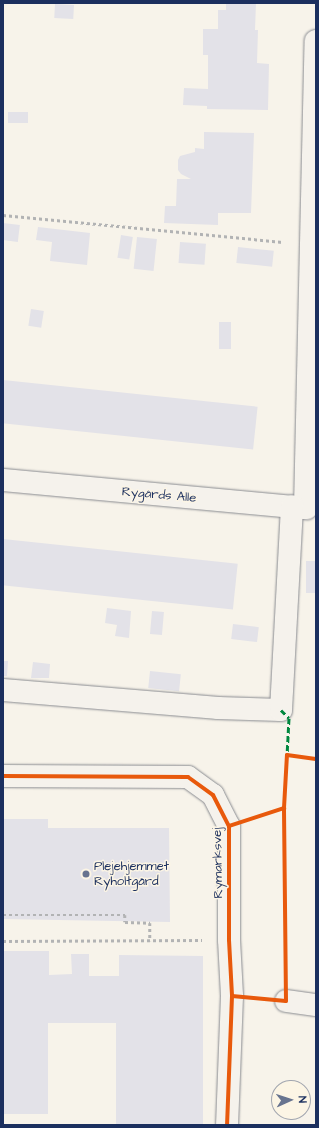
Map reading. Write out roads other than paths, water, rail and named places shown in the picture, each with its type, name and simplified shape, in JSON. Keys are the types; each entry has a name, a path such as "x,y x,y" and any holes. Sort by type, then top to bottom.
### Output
{"street":[{"path":"3,690 218,708 281,710 305,508 316,41"},
{"name":"Rygårds Alle","path":"3,480 305,508"},
{"name":"Rymarksvej","path":"3,776 188,778 213,795 229,826 229,940 232,996 227,1125"},
{"path":"286,1002 316,1005"}],"place":[{"name":"Plejehjemmet Ryholtgård","path":"86,874"}]}
